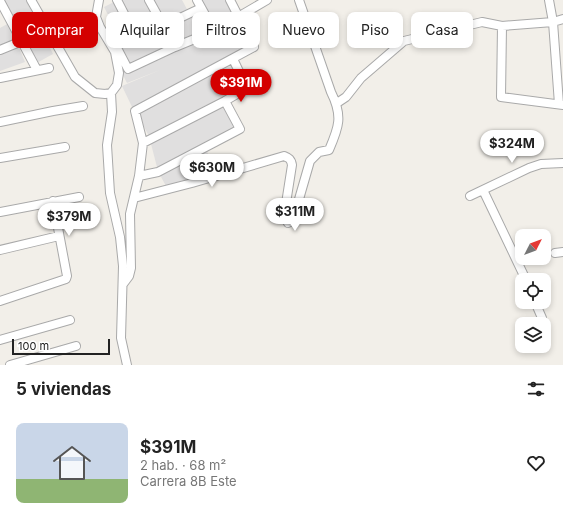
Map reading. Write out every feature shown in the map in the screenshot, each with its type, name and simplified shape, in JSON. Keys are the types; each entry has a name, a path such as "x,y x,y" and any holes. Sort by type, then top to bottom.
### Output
{"street":[{"path":"31,0 75,77 95,93 105,94 111,92 116,85 119,72 115,52 100,27 96,17 98,0"},
{"path":"117,0 123,12"},
{"path":"149,0 156,12"},
{"path":"197,0 204,12"},
{"path":"230,0 236,12"},
{"path":"134,198 284,156 288,157 292,165 284,216 288,223 291,223 310,161 319,152 329,150 339,120 337,103 330,92 299,0"},
{"path":"502,26 501,97 561,105 553,22 549,0"},
{"path":"0,1 12,23"},
{"path":"246,12 265,1"},
{"path":"184,16 202,8"},
{"path":"337,103 346,97 361,78 404,41 482,22 502,26 553,22 563,18"},
{"path":"0,50 12,45"},
{"path":"26,48 37,70"},
{"path":"117,48 128,69 172,48"},
{"path":"123,284 129,276 131,268 130,214 139,176 143,143 135,111 254,48"},
{"path":"143,143 225,101 247,88 233,59"},
{"path":"0,78 49,68"},
{"path":"111,92 112,112 107,145 110,193 120,237 123,266 120,338 127,365"},
{"path":"139,176 158,172 240,129 225,101"},
{"path":"0,122 83,106"},
{"path":"0,158 65,147"},
{"path":"470,196 528,168 541,164 563,163"},
{"path":"483,190 523,273"},
{"path":"0,212 78,197"},
{"path":"0,301 63,280 67,276 53,201"},
{"path":"0,250 59,236"},
{"path":"0,340 70,320"},
{"path":"10,365 76,346"}],"shaded area":[{"path":"1,0 26,0 32,12 12,12 12,22"},
{"path":"117,0 147,0 154,12 123,12"},
{"path":"151,0 182,0 189,13 184,15 184,12 157,12"},
{"path":"198,0 228,0 235,12 204,12"},
{"path":"116,1 122,12 107,12 104,7"},
{"path":"201,9 203,12 195,12"},
{"path":"192,13 192,48 252,48 133,109 122,86 160,70 127,83 122,73 174,48 184,48 184,17"},
{"path":"9,23 12,30 12,48 19,48 25,62 0,71 0,28"},
{"path":"25,48 50,48 53,54 33,65"},
{"path":"121,48 172,48 131,68"},
{"path":"233,59 246,88 150,138 136,112"},
{"path":"225,102 240,128 158,171 150,140"},
{"path":"206,149 215,170 166,186 160,175"}]}
